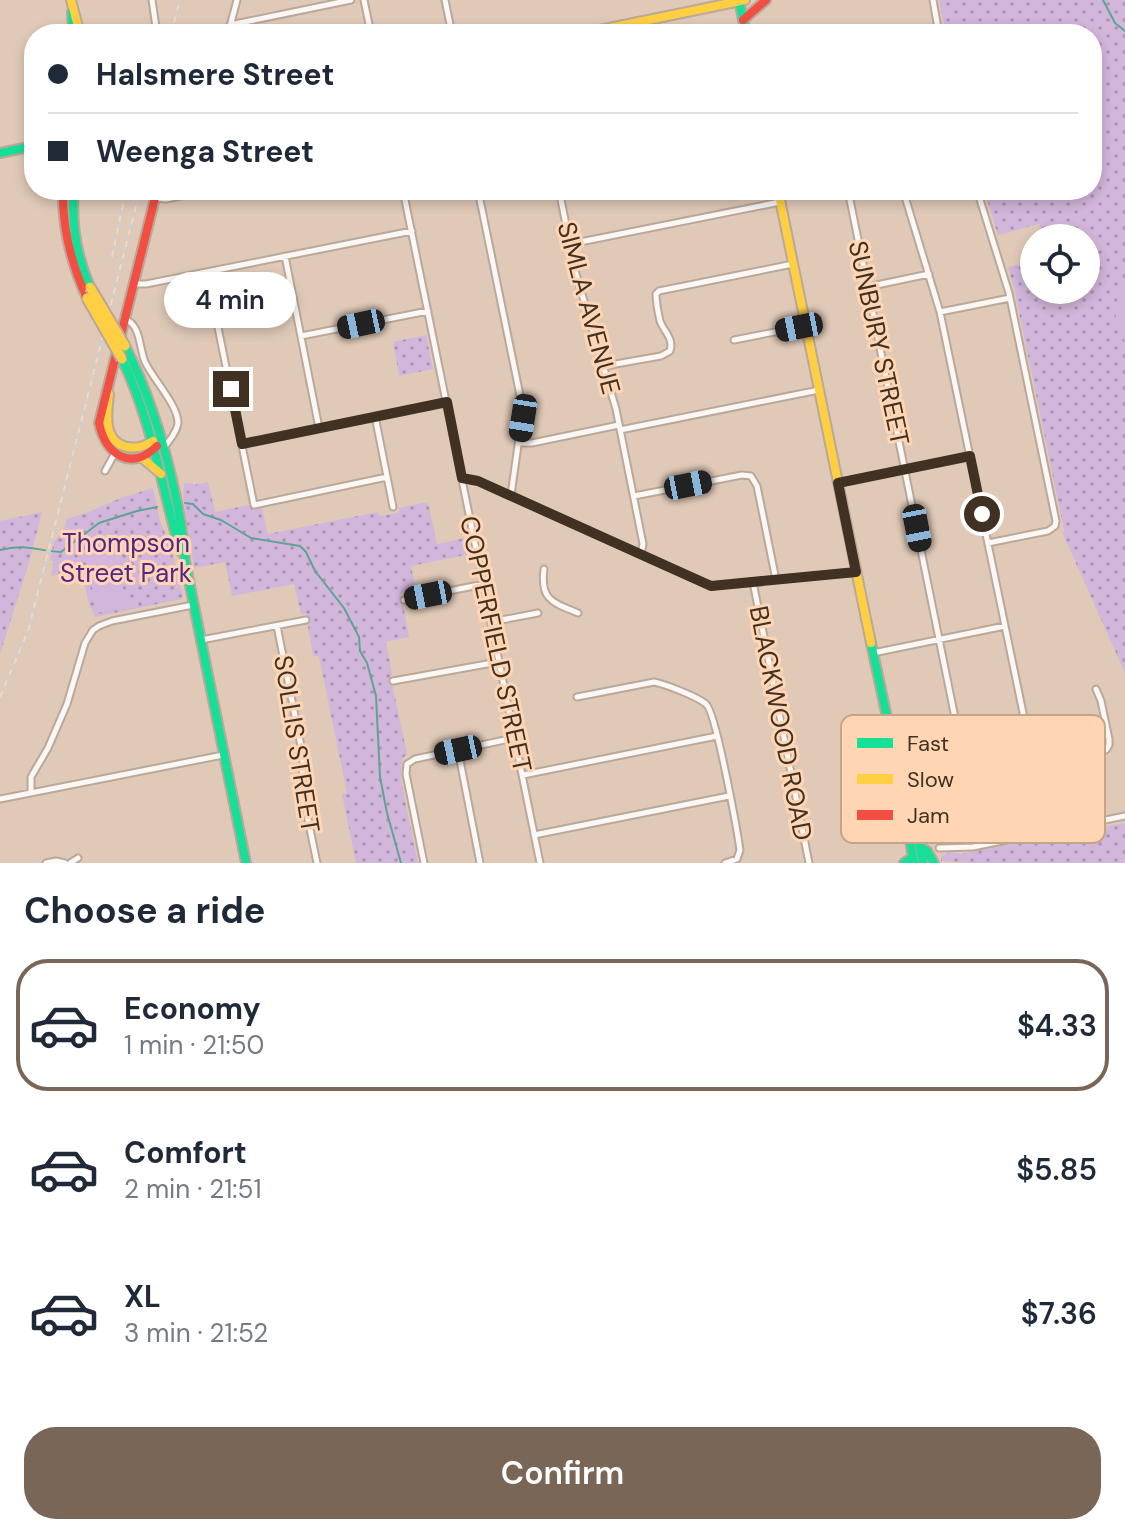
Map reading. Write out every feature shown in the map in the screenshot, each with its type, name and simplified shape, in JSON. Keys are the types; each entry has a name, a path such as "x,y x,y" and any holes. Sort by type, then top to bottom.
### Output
{"main road":[{"path":"627,24 741,0 744,24"},
{"path":"743,20 766,0"},
{"path":"71,24 72,4"},
{"path":"72,4 77,24"},
{"path":"0,153 24,148"},
{"path":"63,200 63,220 74,268 141,401 179,517 185,561 246,863"},
{"path":"73,200 72,221 79,259 90,287 148,392 162,433 157,445 161,474 175,536 185,561"},
{"path":"154,200 101,408 99,428 103,440 127,458 141,457 157,445"},
{"path":"780,202 886,715"},
{"path":"117,449 157,445"},
{"path":"141,457 161,474"},
{"path":"919,843 923,863"},
{"path":"920,847 927,851 934,863"}],"street":[{"path":"152,0 156,24"},
{"path":"230,24 237,0"},
{"path":"235,24 351,0"},
{"path":"364,0 369,24"},
{"path":"445,0 450,24"},
{"path":"933,0 938,24"},
{"name":"COPPERFIELD STREET","path":"405,200 540,863"},
{"path":"480,200 523,410 511,496"},
{"name":"SIMLA AVENUE","path":"561,200 579,285 620,428 643,544 641,554"},
{"name":"SUNBURY STREET","path":"850,200 955,715"},
{"path":"906,200 940,312 1023,715"},
{"path":"980,200 1010,298 1055,518 1055,526 1048,531 988,543"},
{"path":"570,244 780,202"},
{"path":"132,284 207,273 412,231"},
{"path":"285,256 319,428"},
{"path":"604,366 665,355 670,351 672,343 660,321 656,296 659,291 793,264"},
{"path":"207,273 254,505 387,477"},
{"path":"867,287 929,274"},
{"path":"940,312 1010,298"},
{"path":"301,336 428,311"},
{"path":"125,319 134,324 148,367 177,416 176,430 157,445"},
{"path":"734,340 805,326"},
{"path":"519,443 620,428 819,390"},
{"path":"242,444 447,402"},
{"path":"375,416 393,507"},
{"path":"105,471 117,449"},
{"path":"838,483 970,456"},
{"path":"634,496 753,473 776,580"},
{"path":"462,478 478,481 711,586 856,572"},
{"path":"544,569 543,585 548,598 578,613"},
{"name":"BLACKWOOD ROAD","path":"753,582 809,863"},
{"path":"404,600 484,584"},
{"path":"31,793 31,777 48,748 67,704 85,643 93,630 112,621 194,605"},
{"path":"491,622 538,613"},
{"path":"201,640 306,620"},
{"name":"SOLLIS STREET","path":"277,626 303,756 302,790 317,863"},
{"path":"873,653 1005,626"},
{"path":"393,681 498,662"},
{"path":"577,697 659,682 706,704 713,715 740,850 739,857 725,863"},
{"path":"1096,689 1104,715"},
{"path":"1105,720 1109,739 1105,749"},
{"path":"523,775 717,736"},
{"path":"424,863 406,774 407,764 412,760 514,738"},
{"path":"458,750 480,863"},
{"path":"0,799 224,755"},
{"path":"534,835 729,796"},
{"path":"1105,820 1125,816"},
{"path":"939,848 994,843"},
{"path":"46,863 67,863 78,858"}],"green space":[{"path":"939,0 1125,0 1125,673 1063,534 1008,267 1020,264 1020,304 1100,304 1100,224 1020,224 1020,229 998,235 987,200 1102,200 1102,24 944,24"},
{"path":"1125,282 1125,341 1116,312"},
{"path":"426,335 433,369 399,376 393,342"},
{"path":"208,482 215,512 249,505 254,510 262,508 268,534 378,512 380,516 399,513 399,508 428,502 437,544 465,538 470,554 411,566 416,590 401,593 409,637 386,642 407,754 402,759 401,780 418,863 356,863 342,794 347,793 319,656 313,656 306,614 301,614 294,584 232,596 225,562 194,568 183,496 184,483 194,485"},
{"name":"Thompson Street Park","path":"153,488 183,596 181,599 95,617 82,570 51,576 54,562 50,560 54,542 67,519"},
{"path":"42,512 29,563 0,654 0,521"},
{"path":"114,544 120,574 90,579 84,550"},
{"path":"121,577 127,607 97,613 91,583"},
{"path":"1125,823 1125,863 941,861 941,856 951,852 961,854 1019,843 1105,843 1105,827"}],"waterway":[{"path":"1103,0 1115,23 1125,31"},
{"path":"185,503 193,504 203,514 221,520 251,538 300,546 344,608 359,637 360,651 367,663 376,696 380,777 401,863"},
{"path":"0,550 24,547 61,552 99,523 157,507"}],"railway":[{"path":"174,24 180,0"},
{"path":"112,257 124,200"},
{"path":"0,697 28,631 137,200"}],"traffic: fast":[{"path":"739,0 744,24"},
{"path":"72,12 73,24"},
{"path":"0,153 24,148"},
{"path":"74,200 76,240 90,287"},
{"path":"125,346 161,436 171,474 182,527 185,561 246,863"},
{"path":"122,359 148,429 180,551"},
{"path":"871,643 887,715"},
{"path":"910,843 914,863"},
{"path":"919,843 923,863"},
{"path":"920,847 927,851 934,863"},
{"path":"904,863 913,857"}],"traffic: slow":[{"path":"71,0 77,24"},
{"path":"629,24 745,0"},
{"path":"780,200 871,643"},
{"path":"90,287 125,346"},
{"path":"87,298 122,359"},
{"path":"109,394 107,422 114,440 126,447 139,447 153,441"},
{"path":"141,457 161,474"}],"traffic: jam":[{"path":"743,20 766,0"},
{"path":"63,200 69,246 87,298"},
{"path":"155,200 99,423 107,444 121,456 138,458 157,446"}],"route":[{"path":"231,389 242,444 447,402 462,478 478,481 715,586 856,572 838,483 970,456 982,514"}]}
